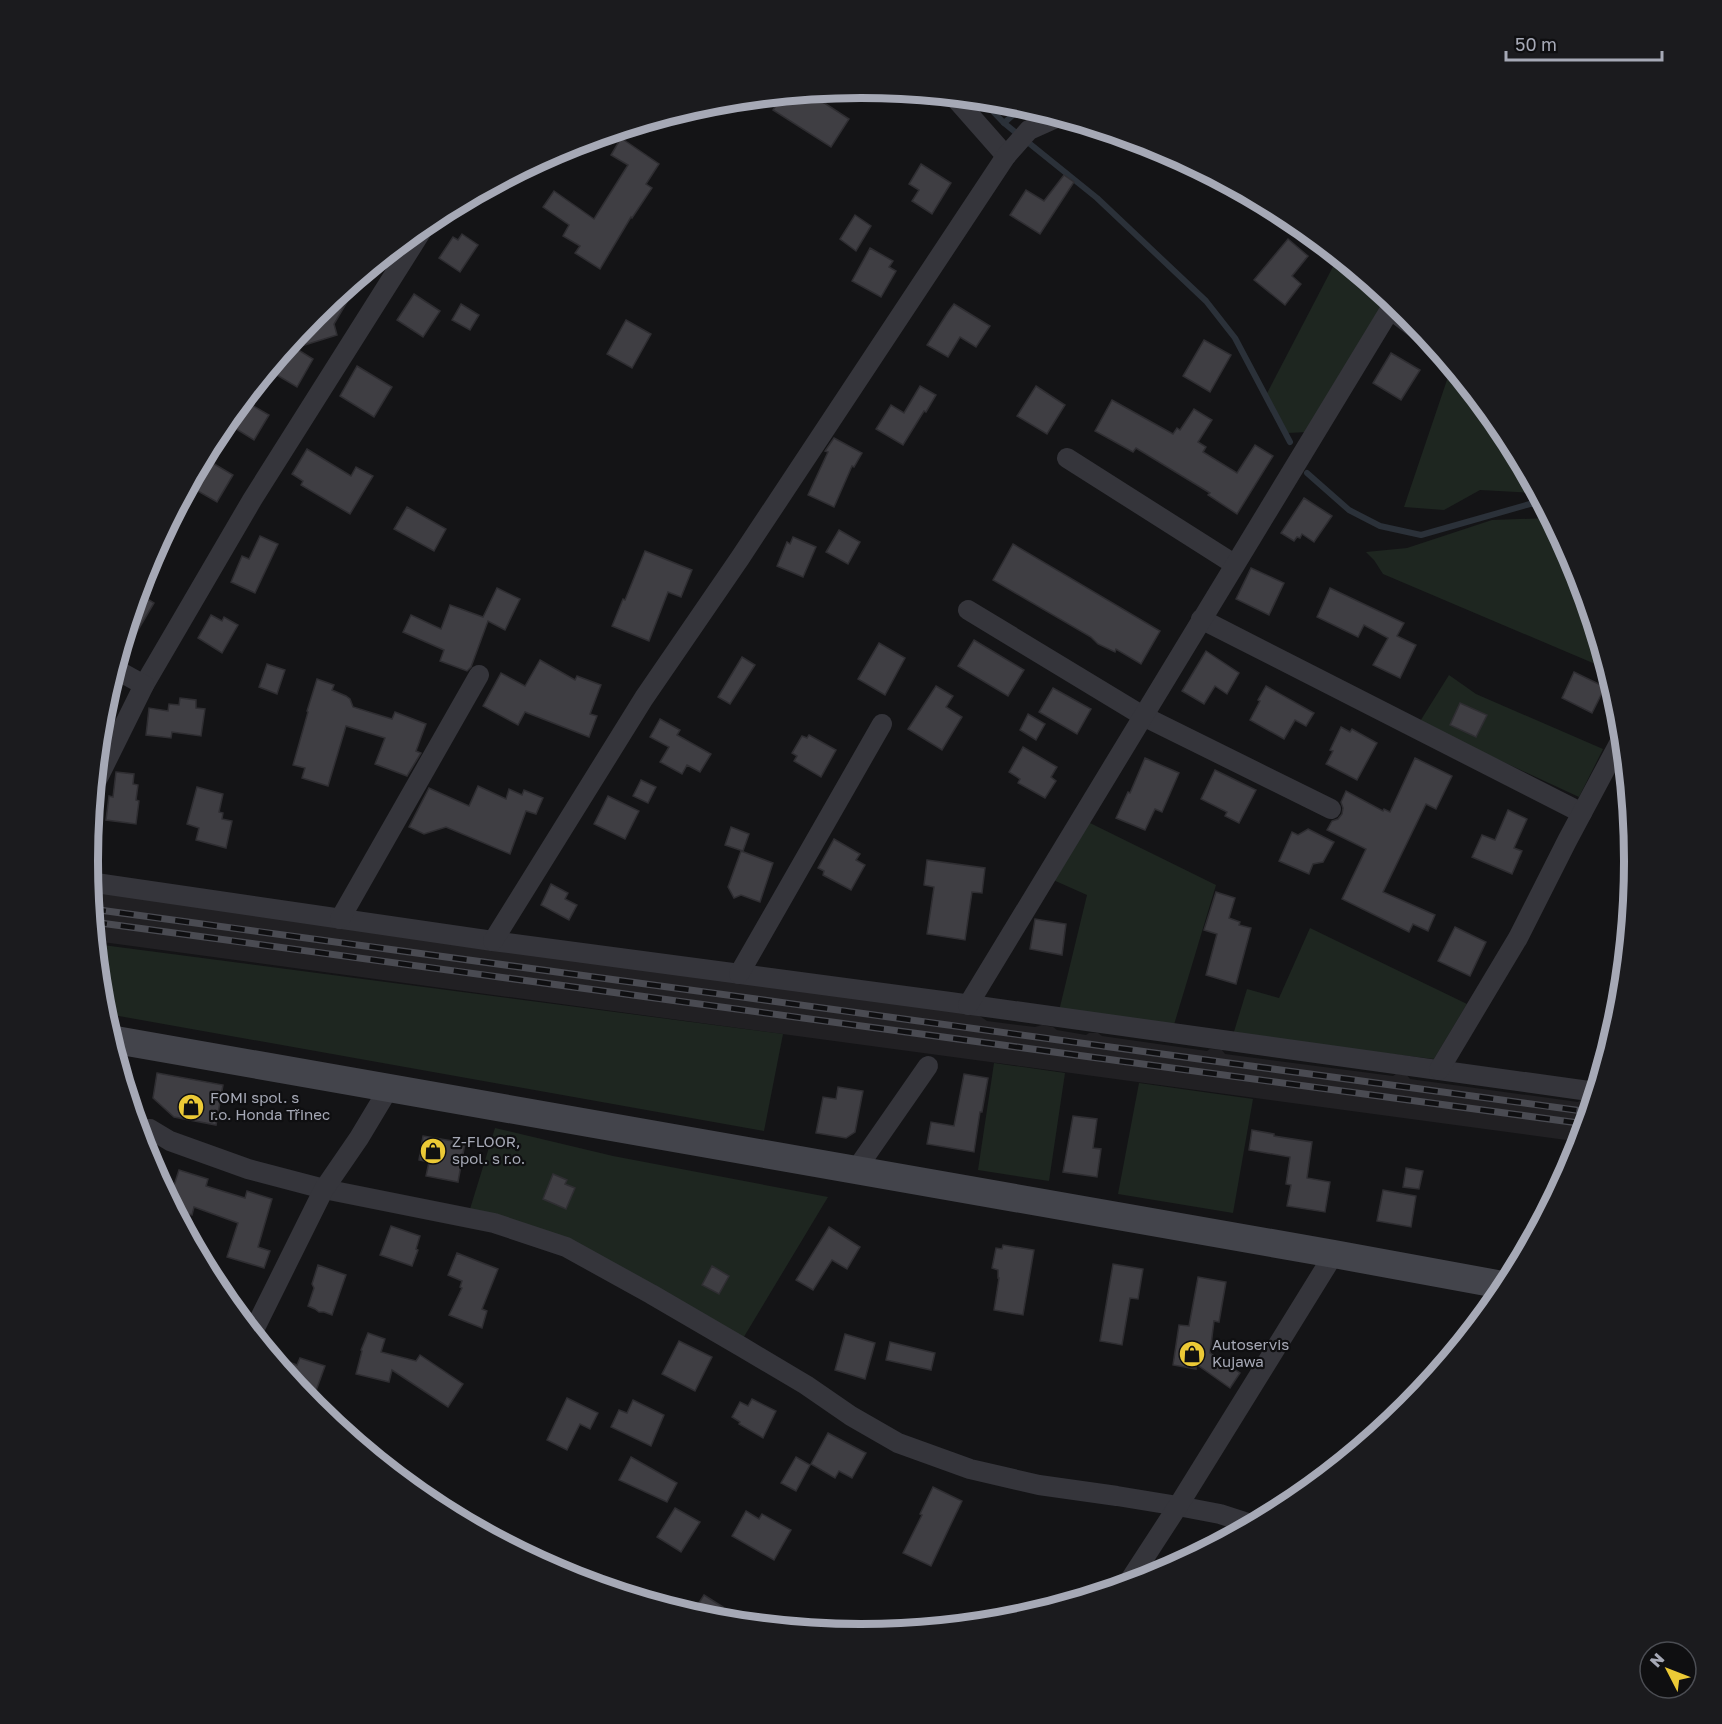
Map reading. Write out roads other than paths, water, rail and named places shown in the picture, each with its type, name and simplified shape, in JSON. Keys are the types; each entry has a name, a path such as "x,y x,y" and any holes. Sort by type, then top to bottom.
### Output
{"main road":[{"path":"119,1041 1497,1284"}],"street":[{"path":"962,105 1009,152"},
{"path":"493,941 644,698 740,558 1009,152 1029,130 1047,122"},
{"path":"104,767 144,685 252,500 414,243"},
{"path":"968,1005 1389,311"},
{"path":"1066,458 1234,564"},
{"path":"968,610 1143,716 1331,810"},
{"path":"1201,620 1582,813"},
{"path":"122,673 144,685"},
{"path":"340,919 479,675"},
{"path":"739,974 882,724"},
{"path":"1438,1070 1518,938 1616,749"},
{"path":"98,883 493,941 1589,1091"},
{"path":"855,1171 928,1066"},
{"path":"255,1327 324,1189 359,1138 389,1088"},
{"path":"150,1129 170,1141 248,1169 324,1189 494,1223 566,1247 742,1347 898,1443 970,1468 1039,1485 1178,1506 1221,1514 1244,1522"},
{"path":"1133,1574 1334,1254"}],"waterway":[{"path":"992,110 1004,123 1014,114"},
{"path":"1004,123 1097,198 1206,301 1235,338 1290,442"},
{"path":"1307,473 1349,510 1380,526 1421,535 1535,504"}],"railway":[{"path":"99,910 1582,1111"},
{"path":"100,923 1578,1123"}],"place":[{"name":"FOMI spol. s r.o. Honda Třinec","path":"191,1107"},
{"name":"Z-FLOOR, spol. s r.o.","path":"433,1151"},
{"name":"Autoservis Kujawa","path":"1192,1354"}]}
